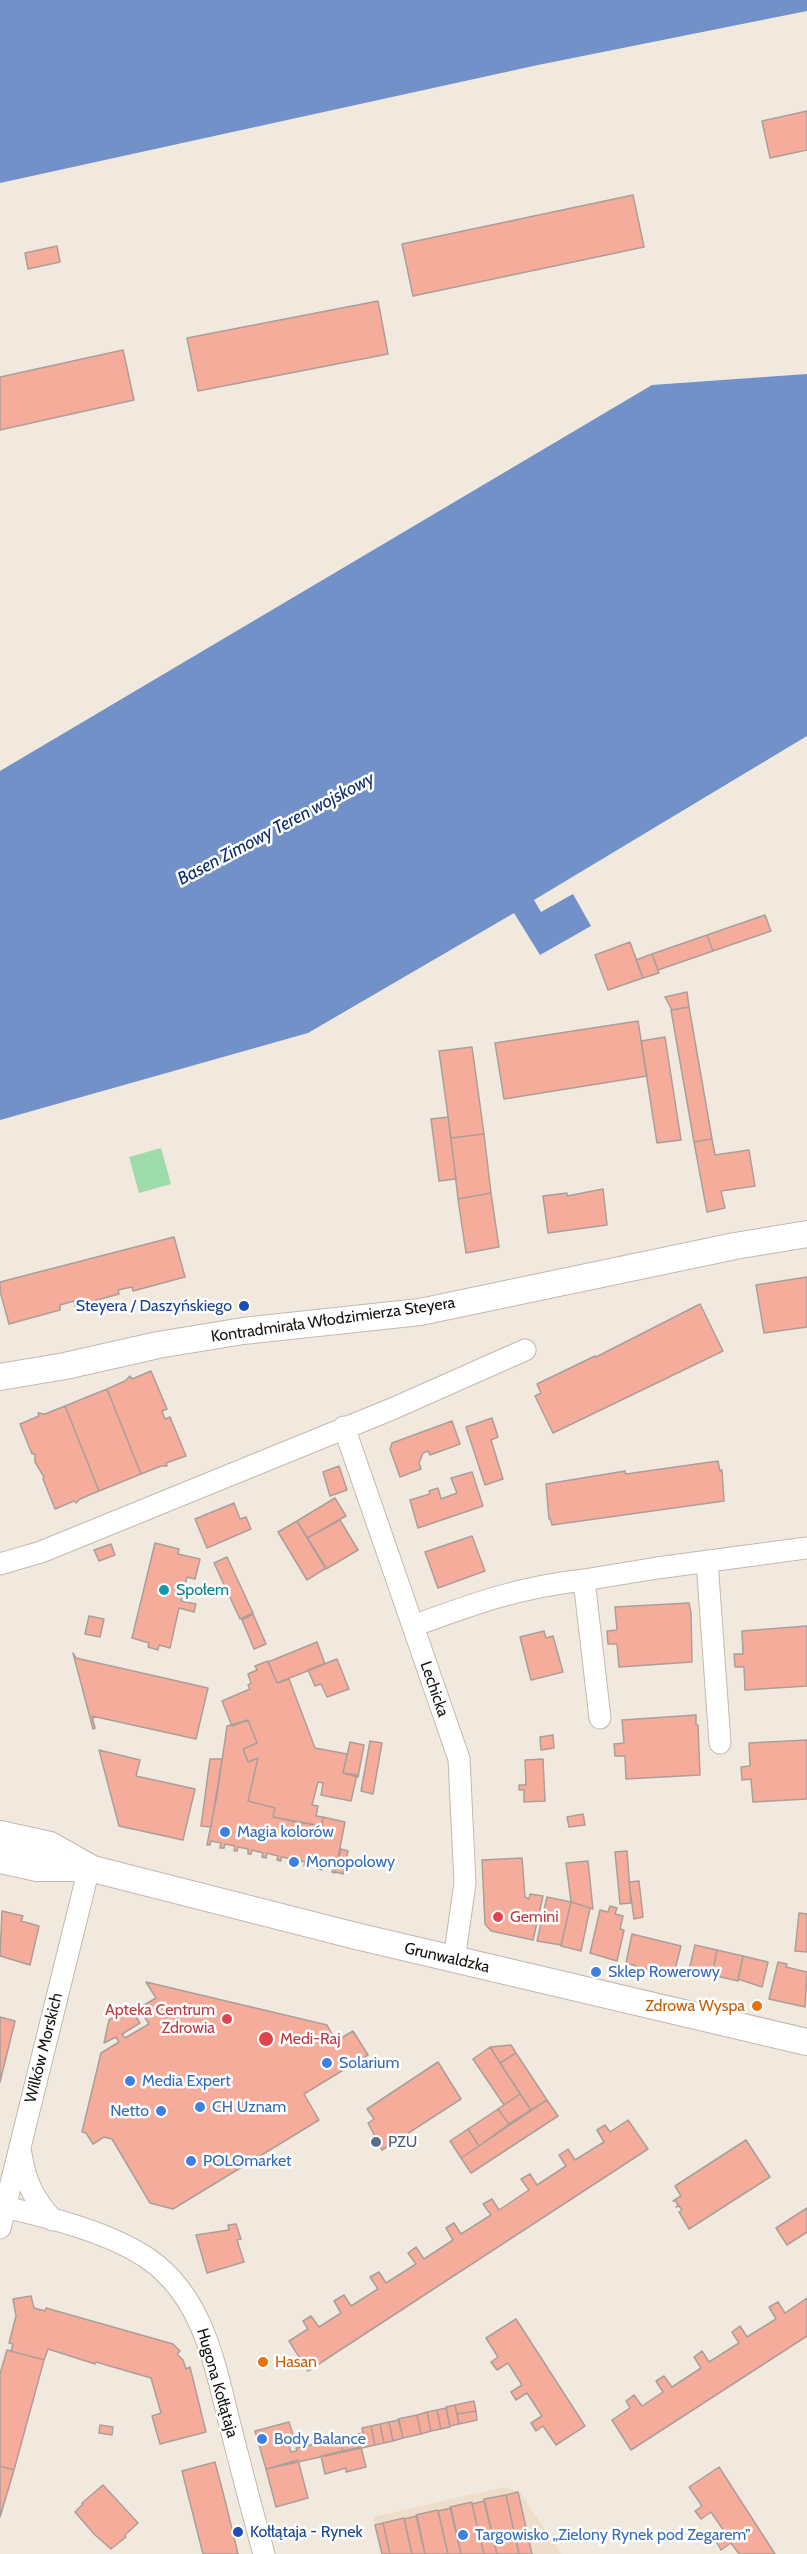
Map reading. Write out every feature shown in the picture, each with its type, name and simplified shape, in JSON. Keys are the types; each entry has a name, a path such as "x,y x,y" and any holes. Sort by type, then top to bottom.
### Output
{"street":[{"name":"Kontradmirała Włodzimierza Steyera","path":"0,1377 243,1330 420,1311 735,1246 807,1234"},
{"path":"0,1564 41,1552 525,1350"},
{"name":"Lechicka","path":"344,1427 459,1759 465,1883 453,1960"},
{"path":"413,1626 501,1594 547,1584 807,1548"},
{"path":"707,1562 720,1743"},
{"path":"584,1580 600,1718"},
{"name":"Grunwaldzka","path":"0,1834 50,1845 89,1868"},
{"name":"Grunwaldzka","path":"0,1860 37,1869 89,1868 453,1960 807,2042"},
{"name":"Wilków Morskich","path":"0,2228 3,2206 20,2147 89,1868"},
{"path":"20,2147 23,2172 30,2190 53,2220"},
{"name":"Hugona Kołłątaja","path":"3,2206 105,2237 133,2250 163,2271 180,2289 197,2317 211,2352 264,2554"}],"shaded area":[{"name":"Targowisko „Zielony Rynek pod Zegarem”","path":"504,2487 520,2492 561,2554 381,2554 373,2517"}],"green space":[{"path":"161,1148 171,1184 139,1193 129,1157"}],"water":[{"path":"0,0 807,0 807,11 538,65 0,183"},
{"name":"Basen Zimowy Teren wojskowy","path":"807,374 807,736 534,900 541,912 573,894 591,926 540,955 514,913 308,1033 0,1120 0,771 652,385"}],"building":[{"path":"807,111 807,150 770,158 762,121"},
{"path":"633,195 644,247 413,296 402,244"},
{"path":"57,246 60,262 28,269 25,253"},
{"path":"378,301 388,354 198,391 187,338"},
{"path":"123,350 134,400 0,430 0,377"},
{"path":"765,915 771,931 713,951 707,935"},
{"path":"707,935 713,951 658,970 652,954"},
{"path":"630,942 643,978 608,990 595,955"},
{"path":"652,954 659,973 643,978 636,960"},
{"path":"687,992 689,1007 672,1010 665,997"},
{"path":"689,1007 712,1139 694,1142 671,1010"},
{"path":"638,1021 647,1076 504,1099 495,1043"},
{"path":"665,1037 681,1140 657,1143 641,1041"},
{"path":"472,1047 484,1134 451,1138 439,1051"},
{"path":"448,1117 456,1179 439,1181 431,1119"},
{"path":"484,1134 491,1193 458,1199 451,1138"},
{"path":"712,1139 715,1155 749,1150 755,1186 721,1191 725,1208 707,1212 694,1142"},
{"path":"603,1189 607,1225 548,1233 543,1196 567,1193 567,1196"},
{"path":"491,1193 499,1247 466,1253 458,1199"},
{"path":"174,1237 185,1277 133,1291 132,1287 118,1290 119,1294 75,1306 74,1301 60,1305 60,1310 9,1324 0,1291 0,1282"},
{"path":"807,1277 807,1327 764,1333 756,1285"},
{"path":"700,1304 723,1351 553,1433 535,1396 541,1393 537,1384"},
{"path":"151,1371 167,1409 162,1411 165,1419 170,1417 186,1456 166,1463 167,1466 141,1474 107,1389 125,1381 130,1376 132,1379"},
{"path":"107,1389 141,1474 99,1491 65,1406"},
{"path":"65,1406 99,1491 76,1503 74,1501 55,1509 44,1477 35,1462 35,1454 32,1454 20,1424 39,1416 38,1413 45,1414"},
{"path":"492,1418 498,1437 491,1440 503,1479 485,1485 466,1427"},
{"path":"452,1421 460,1444 430,1455 428,1451 423,1453 419,1463 421,1469 400,1477 390,1449 392,1443"},
{"path":"718,1461 720,1471 722,1470 724,1501 552,1525 549,1519 546,1484 625,1471 626,1474"},
{"path":"339,1466 347,1490 330,1496 323,1472"},
{"path":"472,1472 483,1506 418,1528 410,1500 430,1494 429,1491 438,1488 441,1499 457,1493 451,1478"},
{"path":"335,1498 346,1516 307,1538 297,1521"},
{"path":"234,1503 240,1519 246,1517 251,1529 207,1548 195,1519"},
{"path":"340,1520 358,1550 326,1569 307,1538"},
{"path":"297,1521 326,1568 307,1580 278,1532"},
{"path":"472,1536 485,1571 438,1588 425,1552"},
{"name":"Społem","path":"155,1543 179,1549 178,1554 200,1559 195,1579 187,1577 181,1601 196,1604 194,1612 179,1608 170,1648 159,1645 158,1650 148,1647 149,1643 132,1638"},
{"path":"111,1544 115,1555 99,1561 94,1550"},
{"path":"227,1557 253,1613 240,1619 214,1563"},
{"path":"689,1603 692,1662 619,1667 617,1644 608,1644 607,1631 617,1630 615,1607"},
{"path":"253,1614 266,1644 254,1649 242,1620"},
{"path":"89,1616 104,1619 100,1637 85,1634"},
{"path":"807,1626 807,1686 745,1690 744,1667 735,1667 734,1654 743,1654 742,1631"},
{"path":"544,1631 546,1638 553,1636 563,1672 531,1680 520,1637"},
{"path":"317,1642 325,1664 277,1683 268,1662"},
{"path":"73,1653 76,1658 208,1688 196,1739 92,1716 95,1728 93,1729"},
{"path":"337,1659 349,1689 327,1697 321,1684 315,1686 308,1670"},
{"path":"268,1661 277,1683 289,1679 315,1748 347,1754 343,1773 357,1775 351,1801 321,1795 323,1783 318,1782 312,1805 318,1806 316,1816 323,1817 322,1826 273,1817 275,1808 248,1801 258,1758 248,1762 243,1749 257,1743 248,1720 232,1726 222,1701 250,1689 248,1674 257,1670 255,1666"},
{"path":"696,1715 700,1775 626,1779 625,1756 615,1756 614,1744 624,1743 622,1720"},
{"path":"248,1720 257,1743 243,1749 248,1762 258,1758 248,1801 275,1808 273,1817 296,1822 322,1826 323,1817 345,1822 335,1873 332,1872 333,1868 322,1866 322,1870 318,1869 319,1865 309,1863 308,1867 304,1866 305,1862 295,1860 294,1864 291,1863 292,1859 281,1857 281,1861 277,1860 278,1856 267,1853 266,1858 262,1857 263,1853 252,1850 251,1854 248,1854 248,1849 238,1847 237,1851 234,1851 235,1846 225,1844 224,1848 220,1848 221,1843 211,1841 210,1845 207,1845 227,1726"},
{"path":"553,1735 554,1748 541,1750 540,1737"},
{"path":"807,1740 807,1799 753,1802 751,1779 742,1780 741,1767 750,1766 749,1743"},
{"path":"370,1741 382,1743 373,1794 361,1791"},
{"path":"350,1742 364,1745 358,1777 343,1773"},
{"path":"99,1750 140,1760 136,1776 195,1789 183,1840 119,1826"},
{"path":"210,1759 222,1759 211,1827 201,1826"},
{"path":"543,1759 545,1801 524,1802 524,1790 519,1790 519,1785 526,1785 525,1760"},
{"path":"583,1814 585,1825 569,1827 567,1817"},
{"path":"341,1849 348,1851 343,1874 335,1872"},
{"path":"627,1851 631,1903 620,1904 615,1852"},
{"path":"522,1858 525,1897 529,1899 530,1894 543,1896 533,1940 491,1931 485,1924 482,1860"},
{"path":"588,1861 593,1909 571,1902 566,1863"},
{"path":"639,1881 643,1917 634,1919 629,1882"},
{"path":"547,1897 571,1902 561,1945 537,1941"},
{"path":"571,1902 590,1908 581,1951 561,1946"},
{"path":"610,1906 617,1908 615,1914 623,1916 620,1929 624,1930 617,1961 590,1953 600,1910 608,1912"},
{"path":"2,1911 23,1916 21,1921 39,1926 30,1965 0,1956"},
{"path":"799,1913 807,1914 807,1952 795,1951"},
{"path":"632,1934 681,1946 673,1977 626,1963"},
{"path":"695,1945 717,1950 712,1974 689,1970"},
{"path":"717,1950 743,1956 738,1981 712,1975"},
{"path":"743,1956 768,1962 762,1987 738,1979"},
{"path":"778,1962 787,1964 786,1967 807,1972 805,2007 769,1999"},
{"name":"CH Uznam","path":"146,1982 327,2025 336,2041 353,2031 368,2055 304,2094 319,2120 173,2209 150,2203 112,2139 104,2137 93,2144 86,2133 82,2132 101,2053 119,2042 116,2037 104,2043 109,2020 130,2007 140,2023 122,2034 125,2038 149,2024 139,2008 156,1998"},
{"path":"0,2017 15,2021 0,2082"},
{"path":"511,2045 516,2053 500,2063 490,2047"},
{"path":"490,2047 520,2094 504,2105 473,2059"},
{"path":"516,2053 547,2100 531,2110 500,2063"},
{"path":"438,2062 461,2099 382,2150 368,2123 374,2119 367,2109"},
{"path":"520,2094 531,2110 509,2124 498,2109"},
{"path":"547,2100 558,2116 471,2173 461,2158"},
{"path":"498,2109 509,2124 479,2146 468,2129"},
{"path":"628,2120 648,2149 308,2371 289,2341 308,2329 303,2321 311,2316 319,2327 341,2313 334,2301 344,2295 351,2306 378,2289 370,2277 379,2272 386,2283 416,2264 408,2253 416,2247 424,2259 453,2240 446,2228 454,2223 461,2234 491,2215 483,2204 492,2199 499,2210 529,2190 521,2179 530,2174 537,2185 566,2166 559,2155 568,2149 575,2160 604,2142 597,2130 605,2125 610,2132"},
{"path":"468,2129 479,2146 461,2158 450,2141"},
{"path":"746,2140 770,2177 689,2229 679,2212 682,2210 679,2206 676,2207 678,2206 676,2201 673,2201 681,2196 675,2186"},
{"path":"807,2208 807,2232 787,2245 776,2228"},
{"path":"236,2224 241,2239 237,2240 244,2262 207,2273 196,2235 229,2230 228,2225"},
{"path":"31,2296 34,2308 45,2311 46,2308 173,2344 180,2351 177,2354 183,2360 186,2369 190,2367 206,2432 160,2444 152,2416 161,2413 151,2378 48,2349 44,2360 7,2350 11,2351 13,2344 9,2343 16,2316 13,2299"},
{"path":"807,2298 807,2336 631,2450 612,2420 630,2408 626,2401 634,2395 642,2406 663,2392 656,2381 664,2376 672,2387 701,2368 694,2357 702,2351 709,2362 739,2343 732,2332 740,2326 747,2337 776,2319 769,2307 778,2302 785,2313"},
{"path":"516,2319 585,2426 556,2445 543,2426 536,2431 531,2423 542,2416 527,2393 516,2400 511,2392 522,2385 508,2363 497,2370 491,2362 498,2357 486,2338"},
{"path":"7,2350 44,2360 14,2470 0,2466 0,2374"},
{"path":"474,2401 476,2411 457,2414 455,2405"},
{"path":"455,2405 459,2424 450,2426 446,2407"},
{"path":"446,2408 450,2427 441,2429 437,2410"},
{"path":"437,2410 441,2429 431,2431 427,2412"},
{"path":"476,2411 477,2420 459,2424 457,2414"},
{"path":"427,2412 431,2431 421,2434 417,2415"},
{"path":"417,2415 421,2434 403,2438 398,2419"},
{"path":"399,2420 403,2438 393,2441 389,2422"},
{"path":"289,2422 294,2438 287,2439 291,2452 297,2451 296,2448 320,2443 319,2438 327,2437 328,2441 340,2439 343,2452 266,2469 255,2431"},
{"path":"389,2422 393,2441 384,2443 380,2424"},
{"path":"380,2424 384,2443 375,2445 371,2426"},
{"path":"100,2425 113,2427 112,2435 99,2433"},
{"path":"371,2426 375,2445 366,2447 362,2428"},
{"path":"363,2433 366,2447 343,2452 340,2439"},
{"path":"361,2447 366,2467 346,2472 346,2468 325,2474 321,2456"},
{"path":"298,2460 308,2498 276,2507 266,2469"},
{"path":"215,2462 238,2554 203,2554 182,2471"},
{"path":"0,2466 14,2470 0,2517"},
{"path":"719,2467 775,2554 739,2554 731,2543 721,2550 716,2541 726,2534 711,2512 701,2519 695,2511 702,2506 689,2487"},
{"path":"103,2485 138,2523 111,2549 75,2512"},
{"path":"518,2492 532,2554 519,2554 506,2495"},
{"path":"506,2495 519,2554 497,2554 484,2499"},
{"path":"484,2501 497,2554 484,2554 472,2504"},
{"path":"472,2502 484,2554 461,2554 450,2507"},
{"path":"451,2508 461,2554 448,2554 438,2511"},
{"path":"438,2510 448,2554 425,2554 416,2515"},
{"path":"417,2516 425,2554 412,2554 404,2519"},
{"path":"404,2518 412,2554 390,2554 383,2523"},
{"path":"383,2523 390,2554 382,2554 375,2525"}],"place":[{"name":"Steyera / Daszyńskiego","path":"244,1306"},
{"name":"Społem","path":"164,1590"},
{"name":"Magia kolorów","path":"225,1832"},
{"name":"Monopolowy","path":"294,1862"},
{"name":"Gemini","path":"498,1917"},
{"name":"Sklep Rowerowy","path":"596,1972"},
{"name":"Zdrowa Wyspa","path":"757,2006"},
{"name":"Apteka Centrum Zdrowia","path":"227,2019"},
{"name":"Medi-Raj","path":"266,2039"},
{"name":"Solarium","path":"327,2063"},
{"name":"Media Expert","path":"130,2081"},
{"name":"CH Uznam","path":"200,2107"},
{"name":"Netto","path":"161,2111"},
{"name":"PZU","path":"376,2142"},
{"name":"POLOmarket","path":"191,2161"},
{"name":"Hasan","path":"263,2362"},
{"name":"Body Balance","path":"262,2439"},
{"name":"Kołłątaja - Rynek","path":"238,2532"},
{"name":"Targowisko „Zielony Rynek pod Zegarem”","path":"463,2535"}]}
